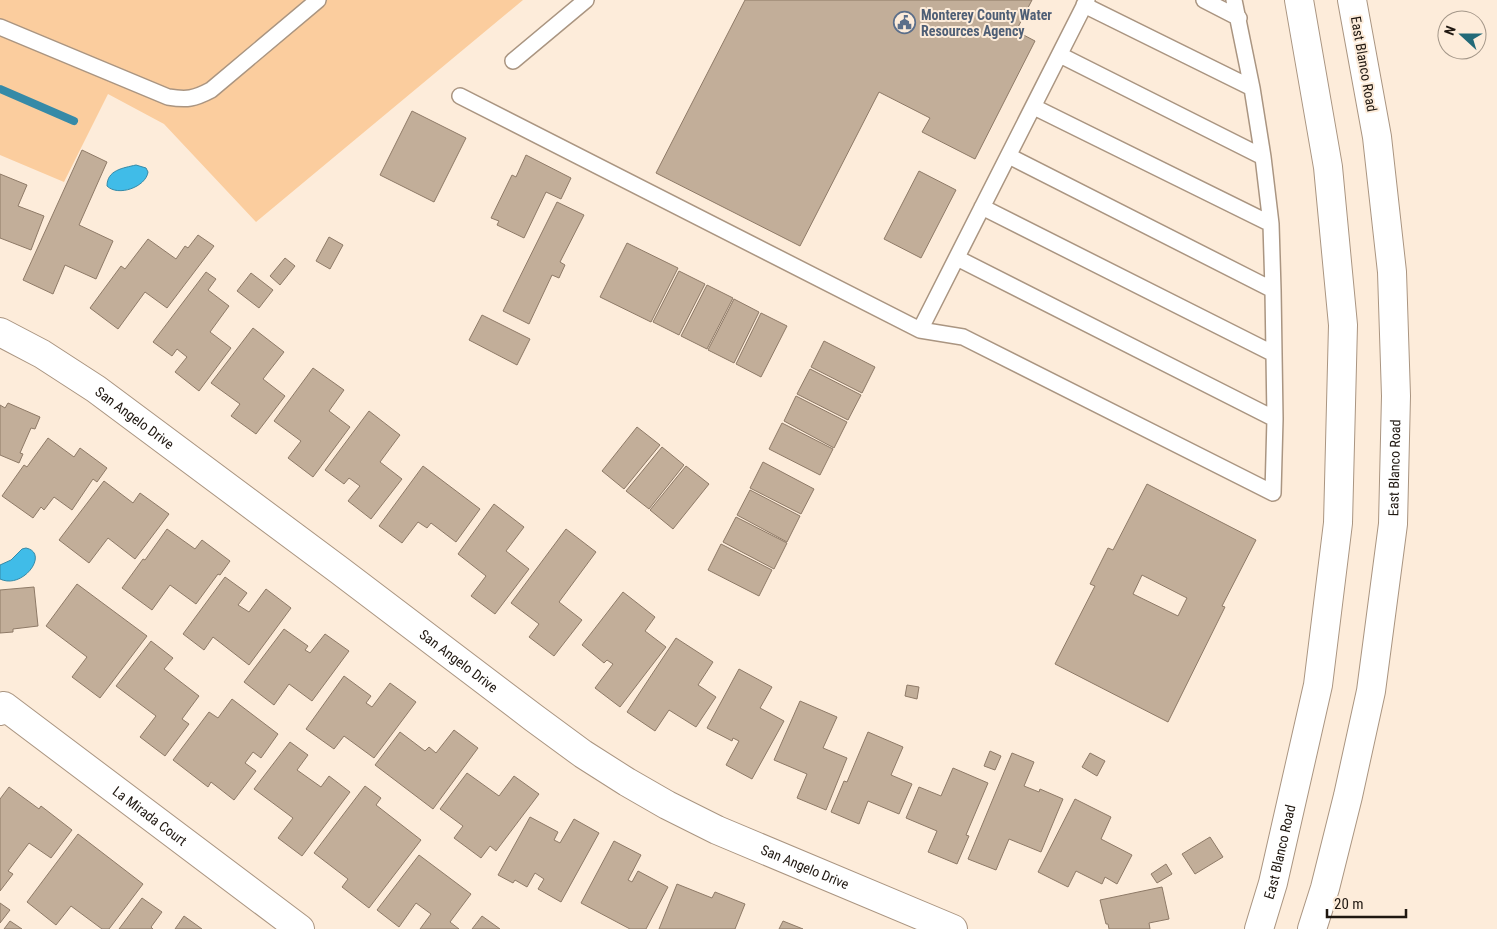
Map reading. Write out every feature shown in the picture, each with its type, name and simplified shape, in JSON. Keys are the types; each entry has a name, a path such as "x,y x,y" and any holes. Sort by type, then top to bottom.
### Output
{"main road":[{"name":"East Blanco Road","path":"1259,929 1272,883 1318,686 1338,524 1343,325 1328,168 1299,0"},
{"name":"East Blanco Road","path":"1312,929 1325,888 1348,796 1371,691 1393,524 1396,396 1392,272 1377,137 1352,0"},
{"name":"San Angelo Drive","path":"0,332 42,354 96,389 540,723 620,778 667,805 717,830 953,929"},
{"name":"La Mirada Court","path":"0,711 4,706 300,929"}],"lane":[{"path":"0,27 168,97 183,100 196,98 211,90 318,0"},
{"path":"513,61 586,0"},
{"path":"1204,0 1239,18"},
{"path":"460,96 920,330 963,337 1273,493 1275,419 1271,224 1264,157 1239,18 1234,0"},
{"path":"920,330 1086,3 1252,88"},
{"path":"1060,55 1264,157"},
{"path":"1034,107 1271,224"},
{"path":"1009,156 1273,290"},
{"path":"982,207 1274,354"},
{"path":"957,258 1275,419"}],"shaded area":[{"path":"0,0 523,0 256,222 164,124 108,94 64,182 0,155"}],"water":[{"path":"136,165 146,168 148,172 146,177 137,186 118,191 107,186 113,173"},
{"path":"26,548 33,551 35,556 31,570 17,580 0,579 0,565 11,560 22,549"}],"building":[{"path":"745,0 1032,0 1016,31 1035,41 975,159 922,132 930,118 879,92 800,246 656,173"},
{"path":"412,111 466,138 434,202 380,175"},
{"path":"82,150 107,162 79,225 113,241 96,279 65,265 53,294 23,280"},
{"path":"526,155 571,178 561,199 546,192 524,238 497,225 499,221 491,218 512,175 516,177"},
{"path":"919,171 956,190 921,258 884,239"},
{"path":"0,174 27,185 18,206 44,216 31,250 0,238"},
{"path":"557,202 584,215 560,262 565,265 559,278 552,275 529,324 503,311"},
{"path":"198,235 214,246 167,308 145,292 118,329 90,308 121,266 125,269 148,239 176,259 185,246 188,248"},
{"path":"329,237 343,245 330,269 316,261"},
{"path":"627,243 678,268 651,322 600,297"},
{"path":"285,258 295,266 280,285 270,276"},
{"path":"679,271 705,284 679,335 653,322"},
{"path":"206,272 216,279 208,290 229,306 210,332 231,348 199,391 175,372 187,357 177,349 172,356 153,342"},
{"path":"251,273 273,290 259,308 237,291"},
{"path":"707,285 733,298 707,349 681,336"},
{"path":"734,299 759,312 734,363 708,350"},
{"path":"761,313 787,326 761,377 736,364"},
{"path":"482,315 530,339 517,365 469,340"},
{"path":"253,328 284,352 263,379 285,396 256,434 231,416 240,404 211,383"},
{"path":"824,341 875,367 862,393 811,367"},
{"path":"313,368 344,390 329,411 350,427 313,477 288,458 301,441 274,421"},
{"path":"810,369 861,395 848,420 797,394"},
{"path":"796,396 847,422 834,448 784,421"},
{"path":"8,403 40,417 35,429 31,428 20,453 23,454 19,463 0,455 0,405 5,408"},
{"path":"369,411 400,435 380,462 402,479 371,519 348,501 360,486 349,478 344,484 325,470"},
{"path":"782,423 833,449 820,475 769,449"},
{"path":"637,427 660,445 624,489 602,471"},
{"path":"48,438 74,457 80,448 107,468 97,482 93,479 72,510 54,497 44,510 41,507 33,518 2,496 24,465 27,467"},
{"path":"662,447 684,465 649,509 626,491"},
{"path":"763,462 814,489 801,514 750,488"},
{"path":"423,466 480,509 456,542 431,523 427,528 418,522 402,543 379,526"},
{"path":"686,466 709,484 673,529 650,510"},
{"path":"104,481 133,503 140,493 169,514 135,559 108,538 89,563 59,540"},
{"path":"1147,484 1256,540 1222,606 1225,607 1168,722 1055,664 1095,586 1090,584 1108,548 1113,550","holes":["1142,575 1187,598 1178,616 1133,594"]},
{"path":"750,490 800,516 787,542 737,515"},
{"path":"494,504 524,527 506,551 529,569 495,614 471,596 486,576 458,554"},
{"path":"736,517 787,543 774,569 723,542"},
{"path":"167,529 195,549 202,540 230,561 196,604 170,585 152,610 122,588"},
{"path":"566,529 596,552 559,602 582,620 554,656 529,637 539,624 511,603"},
{"path":"721,544 772,570 759,596 708,570"},
{"path":"225,577 247,593 238,605 249,612 266,589 291,608 249,665 213,637 204,650 183,634"},
{"path":"77,584 147,636 100,698 72,677 87,657 46,626"},
{"path":"34,587 38,626 13,629 13,632 0,633 0,590"},
{"path":"623,592 655,617 645,631 666,647 620,707 595,688 613,664 607,660 604,663 582,645"},
{"path":"284,629 308,646 305,650 310,653 325,634 349,651 312,701 289,684 274,705 244,682"},
{"path":"676,638 713,662 698,685 716,697 696,727 669,710 655,731 627,712"},
{"path":"151,641 173,658 164,669 199,696 182,719 189,724 165,756 140,737 156,716 116,686"},
{"path":"739,669 772,687 760,708 784,721 752,779 726,765 739,741 733,738 732,741 707,728"},
{"path":"344,676 371,696 366,703 372,707 390,683 416,702 374,758 344,736 334,749 306,729"},
{"path":"907,685 919,687 917,699 905,696"},
{"path":"232,699 278,734 261,758 253,752 245,763 256,771 234,800 211,782 208,787 173,760 209,712 218,718"},
{"path":"800,701 837,717 823,748 847,758 826,810 797,798 807,774 774,760"},
{"path":"454,730 478,748 433,809 375,765 400,732 425,751 429,747 436,753"},
{"path":"868,732 903,747 891,775 912,784 899,814 868,801 859,824 831,812 844,781 847,782"},
{"path":"290,742 308,755 297,770 321,787 329,776 350,792 302,856 278,838 293,818 254,789"},
{"path":"990,751 1001,756 995,770 984,766"},
{"path":"1012,753 1034,762 1024,786 1039,792 1040,789 1063,799 1041,852 1009,839 996,870 968,859"},
{"path":"1090,753 1105,761 1097,776 1082,767"},
{"path":"953,768 988,783 966,835 969,836 957,864 928,852 937,831 906,818 919,787 941,796"},
{"path":"467,773 499,796 514,776 539,794 496,851 490,846 481,858 454,838 463,826 440,809"},
{"path":"365,786 381,798 376,805 421,840 369,908 342,887 348,879 314,853"},
{"path":"9,787 39,809 41,806 72,830 51,858 29,843 8,871 13,874 0,891 0,799"},
{"path":"1075,799 1111,817 1101,839 1132,855 1117,884 1105,877 1102,884 1076,871 1068,887 1038,872"},
{"path":"530,817 558,832 554,840 560,843 574,819 599,833 561,902 538,889 544,879 535,873 527,887 515,880 513,883 498,875"},
{"path":"78,834 143,884 109,929 102,929 71,906 56,925 27,902"},
{"path":"1210,837 1223,857 1195,874 1182,854"},
{"path":"614,841 641,855 628,880 632,882 638,871 668,887 646,929 630,929 581,903"},
{"path":"419,855 471,894 450,922 459,929 420,929 431,914 416,903 399,927 377,910"},
{"path":"1166,864 1172,874 1157,883 1151,874"},
{"path":"677,884 712,898 715,892 745,904 735,929 659,929"},
{"path":"1162,887 1169,919 1149,923 1150,929 1109,929 1100,900"},
{"path":"142,898 162,912 151,927 153,929 119,929"},
{"path":"0,903 10,910 0,923"},
{"path":"184,916 202,929 175,929"},
{"path":"482,916 500,929 472,929"},
{"path":"10,921 22,929 4,929"},
{"path":"783,921 803,929 779,929"}],"waterway":[{"path":"0,89 74,121"}],"place":[{"name":"Monterey County Water Resources Agency","path":"905,23"}]}
